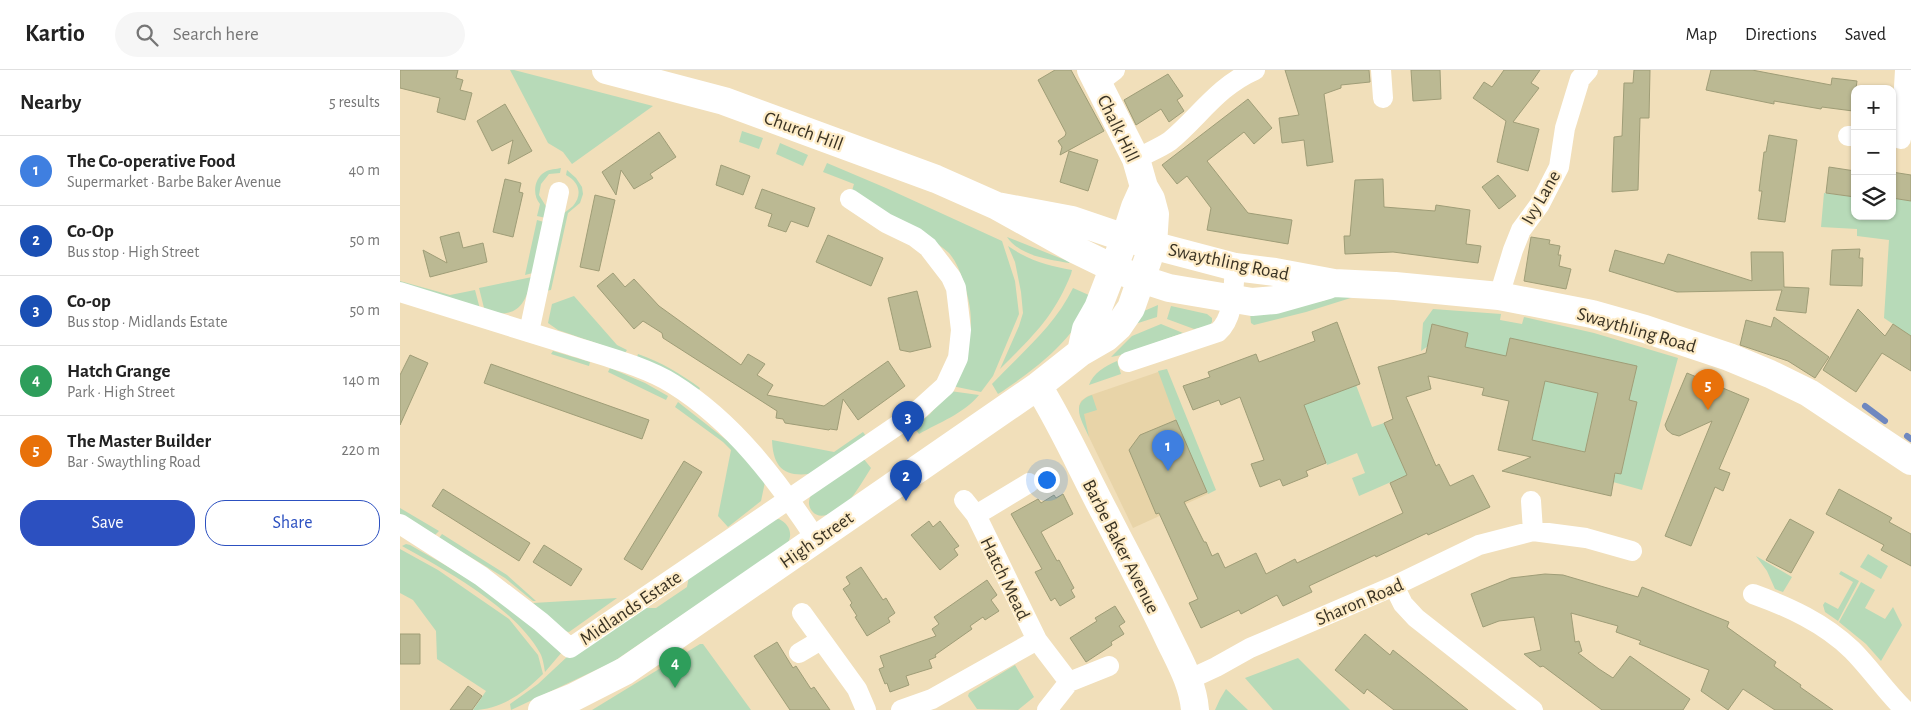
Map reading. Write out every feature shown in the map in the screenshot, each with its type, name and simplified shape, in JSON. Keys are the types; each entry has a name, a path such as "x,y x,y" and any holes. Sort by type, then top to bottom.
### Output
{"main road":[{"name":"Church Hill","path":"606,70 724,101 936,179 997,206 1113,268"},
{"name":"Chalk Hill","path":"1101,74 1136,159 1144,187 1151,199 1155,214 1152,245 1141,279"},
{"name":"Chalk Hill","path":"1113,268 1135,206 1144,187"},
{"name":"Church Hill","path":"997,206 1072,220 1125,238"},
{"name":"Swaythling Road","path":"1125,238 1236,267 1334,283 1395,286 1499,296 1592,314 1645,329 1730,357 1809,393 1911,461"},
{"name":"Swaythling Road","path":"1113,268 1169,288 1231,300 1252,302 1275,300 1334,283"},
{"path":"1081,352 1086,329 1098,308 1113,268"},
{"name":"High Street","path":"542,710 574,697 625,671 1038,386 1081,352 1107,337 1118,327 1130,308 1141,279"},
{"name":"Barbe Baker Avenue","path":"1038,386 1057,418 1138,576 1188,680 1193,692 1195,710"}],"street":[{"path":"1136,159 1169,142 1220,91 1245,74 1255,70"},
{"path":"1381,70 1383,98"},
{"name":"Ivy Lane","path":"1499,296 1521,230 1540,204 1559,167 1565,128 1580,79 1588,70"},
{"path":"1902,139 1906,70"},
{"path":"529,332 559,192"},
{"name":"Midlands Estate","path":"400,524 481,576 541,622 570,648 914,414 945,386 958,358 961,330 956,288 946,269 928,247 915,237 886,223 850,199"},
{"path":"1128,362 1218,332 1225,326 1230,314 1236,267"},
{"path":"400,292 628,364 672,383 711,411 760,460 816,539"},
{"name":"Hatch Mead","path":"1029,483 970,507 1037,640 1069,682"},
{"path":"1531,501 1533,531"},
{"name":"Sharon Road","path":"1188,680 1250,648 1394,586 1479,545 1533,531 1586,538 1632,551"},
{"path":"1394,586 1402,604 1416,618 1533,710"},
{"path":"1753,594 1804,615 1826,628 1851,649 1905,710"},
{"path":"802,613 856,689 866,710"},
{"path":"800,653 821,640"},
{"name":"Hatch Mead","path":"901,710 932,699 1037,640"},
{"path":"1047,710 1069,682 1109,666"}],"shaded area":[{"path":"1161,371 1210,493 1133,528 1089,437 1080,415 1079,406 1081,401 1088,396"}],"green space":[{"path":"510,70 653,106 572,164 563,152 548,143"},
{"path":"742,131 763,138 759,149 739,142"},
{"path":"780,143 808,155 803,166 776,154"},
{"path":"827,163 1002,241 1015,281 1019,314 993,376 981,392 952,386 967,348 971,324 968,299 963,280 952,256 929,238 851,194 854,184 823,172"},
{"path":"561,168 560,173 549,174 541,184 539,195 547,208 546,218 537,216 540,204 537,200 535,187 538,178 547,171"},
{"path":"567,170 582,187 583,194 580,203 568,213 551,290 545,291 563,214 573,206 579,193 577,185 566,175"},
{"path":"1824,193 1851,196 1851,220 1896,220 1896,199 1911,201 1911,336 1884,318 1889,240 1857,236 1857,229 1821,227"},
{"path":"537,220 544,222 533,273 525,275"},
{"path":"1007,237 1070,262 1043,258 1027,253 1019,249"},
{"path":"1008,246 1038,262 1072,270 1050,315 1000,369 1023,313 1015,262"},
{"path":"532,277 526,296 518,308 505,313 485,312 479,288"},
{"path":"400,281 450,295 475,290 480,309 400,286"},
{"path":"1073,288 1091,296 1081,318 1072,331 1043,361 998,394 992,384 1047,327"},
{"path":"574,296 617,345 627,350 625,353 558,330 548,323 552,304"},
{"path":"1357,296 1306,312 1254,325 1251,323 1250,313 1323,301 1333,297"},
{"path":"1158,305 1157,317 1135,324 1144,311"},
{"path":"1171,306 1207,314 1212,318 1212,322 1209,326 1194,329 1167,319"},
{"path":"1433,309 1501,314 1500,320 1522,324 1524,317 1594,333 1678,358 1642,490 1613,482 1616,473 1621,474 1637,402 1629,400 1637,366 1523,375 1465,347 1468,333 1432,324 1428,346 1421,351 1423,323"},
{"path":"1161,324 1183,333 1111,357 1132,336"},
{"path":"553,351 590,362 589,366 551,354"},
{"path":"638,354 686,378 700,388 698,392 637,357"},
{"path":"1117,361 1121,374 1089,385 1093,377 1100,370"},
{"path":"610,368 645,383 668,396 666,400 608,372"},
{"path":"1167,369 1216,490 1208,494 1176,420 1158,371"},
{"path":"1540,380 1598,393 1585,452 1532,440 1541,401"},
{"path":"1356,385 1372,427 1384,423 1407,475 1359,496 1352,478 1365,473 1357,453 1327,465 1314,430 1292,438 1280,414"},
{"path":"950,391 979,395 959,413 919,434 914,427 930,414"},
{"path":"1092,395 1097,410 1084,414 1089,437 1081,419 1079,408 1085,398"},
{"path":"678,402 734,446 765,482 761,501 728,527 718,516 731,450 675,407"},
{"path":"863,432 866,436 809,474 786,471 777,463 774,456 772,440 834,452"},
{"path":"863,458 871,468 849,501 842,508 826,515 821,516 812,511 809,502 812,493"},
{"path":"400,508 439,531 435,535 400,514"},
{"path":"779,519 789,529 788,543 613,662 511,710 510,704 538,684 568,656 644,608 656,608 687,587 689,576 770,520"},
{"path":"442,534 507,575 536,601 533,601 505,578 439,538"},
{"path":"406,544 452,569 493,595 562,652 545,672 540,653 529,637 514,621 497,606 459,579 402,546"},
{"path":"400,549 438,570 509,619 538,655 543,674 520,694 502,704 473,710 486,691 437,659 436,631 413,600 400,593"},
{"path":"1868,554 1888,566 1881,579 1860,567"},
{"path":"1756,556 1792,577 1783,592 1775,589 1767,571"},
{"path":"1841,571 1859,581 1838,621 1825,612 1823,605 1825,602 1838,609 1853,582 1839,574"},
{"path":"1861,582 1875,590 1865,608 1885,619 1893,607 1902,625 1881,661 1866,644 1839,622"},
{"path":"617,598 569,632 564,631 533,603"},
{"path":"700,644 703,644 751,710 592,710"},
{"path":"1298,658 1350,710 1273,710 1245,678"},
{"path":"1015,665 1034,697 1018,710 977,709 968,696 969,693"},
{"path":"1226,689 1248,710 1215,710"}],"building":[{"path":"400,70 458,70 456,78 463,80 460,90 472,93 465,120 437,112 440,98 400,88"},
{"path":"1055,70 1071,70 1104,131 1060,155 1062,147 1058,141 1066,133 1038,80"},
{"path":"1285,70 1369,70 1370,82 1341,85 1341,88 1324,94 1333,162 1307,166 1304,140 1282,143 1279,118 1299,115"},
{"path":"1411,70 1440,70 1441,99 1413,101"},
{"path":"1504,70 1540,70 1531,83 1539,88 1513,122 1539,129 1528,171 1497,162 1506,121 1473,98 1484,82 1492,87"},
{"path":"1634,70 1650,70 1649,118 1640,118 1638,190 1612,192 1614,137 1622,136 1624,83 1633,83"},
{"path":"1711,70 1752,70 1831,85 1832,78 1857,81 1856,85 1851,85 1851,111 1822,107 1821,109 1774,101 1774,104 1706,90"},
{"path":"1168,74 1183,96 1177,100 1184,111 1169,122 1161,109 1136,125 1124,100"},
{"path":"1248,99 1272,128 1254,144 1244,132 1207,161 1248,213 1292,220 1288,244 1207,230 1211,208 1187,176 1177,184 1162,165"},
{"path":"505,104 532,151 508,164 513,140 492,151 477,121"},
{"path":"659,132 676,157 650,174 653,178 634,189 621,170 616,195 602,172"},
{"path":"1769,135 1797,140 1785,222 1758,219 1762,191 1759,191 1764,152 1766,152"},
{"path":"1069,151 1098,160 1088,191 1060,182"},
{"path":"721,165 750,176 743,195 716,185"},
{"path":"1829,167 1851,170 1851,196 1826,193"},
{"path":"1896,173 1911,175 1911,201 1896,199"},
{"path":"1498,175 1516,196 1499,209 1482,187"},
{"path":"505,179 521,183 519,192 523,193 513,237 493,232"},
{"path":"1383,179 1384,207 1435,211 1436,205 1470,210 1466,244 1481,246 1478,263 1393,252 1345,254 1344,236 1350,236 1355,180"},
{"path":"762,189 815,208 808,227 791,221 786,232 768,226 772,214 755,208"},
{"path":"595,195 615,200 599,271 580,267"},
{"path":"459,232 463,248 483,243 487,262 430,277 423,250 447,263 440,237"},
{"path":"828,235 883,258 871,286 816,262"},
{"path":"1531,237 1550,240 1549,244 1560,246 1558,255 1561,255 1559,266 1571,269 1566,289 1524,281"},
{"path":"1860,249 1859,258 1863,258 1862,286 1830,285 1832,250"},
{"path":"1615,250 1664,264 1668,254 1752,281 1751,252 1783,252 1784,287 1809,288 1806,313 1776,310 1782,290 1677,292 1609,271"},
{"path":"613,273 625,287 634,279 659,306 741,365 748,354 765,364 757,375 773,385 767,395 824,406 888,361 905,386 858,420 843,399 837,430 785,423 783,419 776,418 777,411 663,338 662,333 643,321 634,329 597,286"},
{"path":"917,291 931,347 910,352 900,350 888,298"},
{"path":"1858,309 1885,336 1893,324 1911,336 1911,371 1882,353 1856,392 1823,370"},
{"path":"1774,317 1829,357 1815,378 1788,361 1740,345 1746,320 1771,327"},
{"path":"1337,322 1360,384 1304,405 1326,463 1306,471 1308,476 1283,486 1280,479 1260,487 1251,464 1264,460 1240,397 1221,405 1219,400 1193,410 1183,386 1210,377 1208,372 1256,354 1259,362 1315,341 1312,332"},
{"path":"1432,324 1468,333 1465,347 1506,356 1510,338 1637,366 1629,400 1637,402 1621,474 1615,473 1611,496 1502,471 1531,457 1498,450 1509,401 1482,395 1484,388 1428,376 1431,389 1406,397 1436,466 1439,464 1450,486 1473,475 1490,507 1376,557 1375,555 1309,586 1312,592 1283,606 1277,595 1241,614 1239,610 1201,628 1189,603 1198,599 1159,513 1156,514 1129,450 1140,435 1176,420 1207,492 1184,502 1212,556 1218,553 1225,568 1256,553 1266,574 1295,559 1297,563 1403,513 1390,483 1407,475 1384,423 1393,419 1378,367 1426,353","holes":["1545,381 1598,393 1585,452 1532,440"]},
{"path":"410,355 428,363 400,425 400,375"},
{"path":"491,364 649,420 642,439 484,383"},
{"path":"1687,373 1749,399 1719,469 1730,473 1723,491 1715,487 1691,546 1665,536 1712,421 1679,436 1667,430 1665,425"},
{"path":"684,461 702,472 642,570 624,559"},
{"path":"443,489 530,543 519,561 432,506"},
{"path":"1839,489 1892,518 1889,522 1911,534 1911,566 1881,550 1884,545 1826,514"},
{"path":"1063,494 1073,514 1041,532 1074,588 1071,590 1075,597 1060,606 1055,598 1051,601 1035,572 1042,569 1011,514 1038,499 1041,503 1054,495 1056,498"},
{"path":"1790,519 1814,532 1791,573 1766,560"},
{"path":"929,521 933,527 940,521 959,546 954,549 958,555 940,570 911,535"},
{"path":"544,545 582,569 571,586 533,562"},
{"path":"861,567 883,600 886,598 895,613 888,618 890,622 867,636 855,617 857,616 850,605 852,603 843,589 850,584 846,577"},
{"path":"1545,574 1563,575 1638,597 1642,587 1729,622 1727,627 1776,662 1774,666 1833,710 1775,710 1743,689 1728,710 1701,691 1709,670 1639,644 1641,641 1616,632 1618,626 1571,613 1575,642 1579,641 1582,651 1578,653 1599,669 1613,678 1630,656 1690,699 1683,710 1602,710 1524,654 1541,650 1534,617 1499,621 1483,627 1471,594 1511,578"},
{"path":"987,580 997,595 991,600 999,611 985,620 983,617 970,626 972,629 935,655 936,657 929,660 932,668 906,676 909,685 890,692 879,669 884,667 880,656 936,636 932,629 939,624 934,617"},
{"path":"1115,606 1125,622 1119,626 1124,634 1111,642 1112,645 1086,662 1070,638 1097,621 1095,618"},
{"path":"400,634 420,634 420,664 400,664"},
{"path":"1365,634 1390,655 1393,650 1468,710 1394,710 1367,689 1364,694 1335,670"},
{"path":"777,642 793,668 796,666 811,689 814,687 830,710 790,710 754,656"},
{"path":"468,686 482,696 472,710 450,710"}],"waterway":[{"path":"1865,406 1885,421"},
{"path":"1907,436 1911,439"}],"place":[{"name":"The Master Builder","path":"1708,410"},
{"name":"Co-op","path":"908,442"},
{"name":"The Co-operative Food","path":"1168,471"},
{"name":"Co-Op","path":"906,501"},
{"name":"Hatch Grange","path":"675,688"}]}
